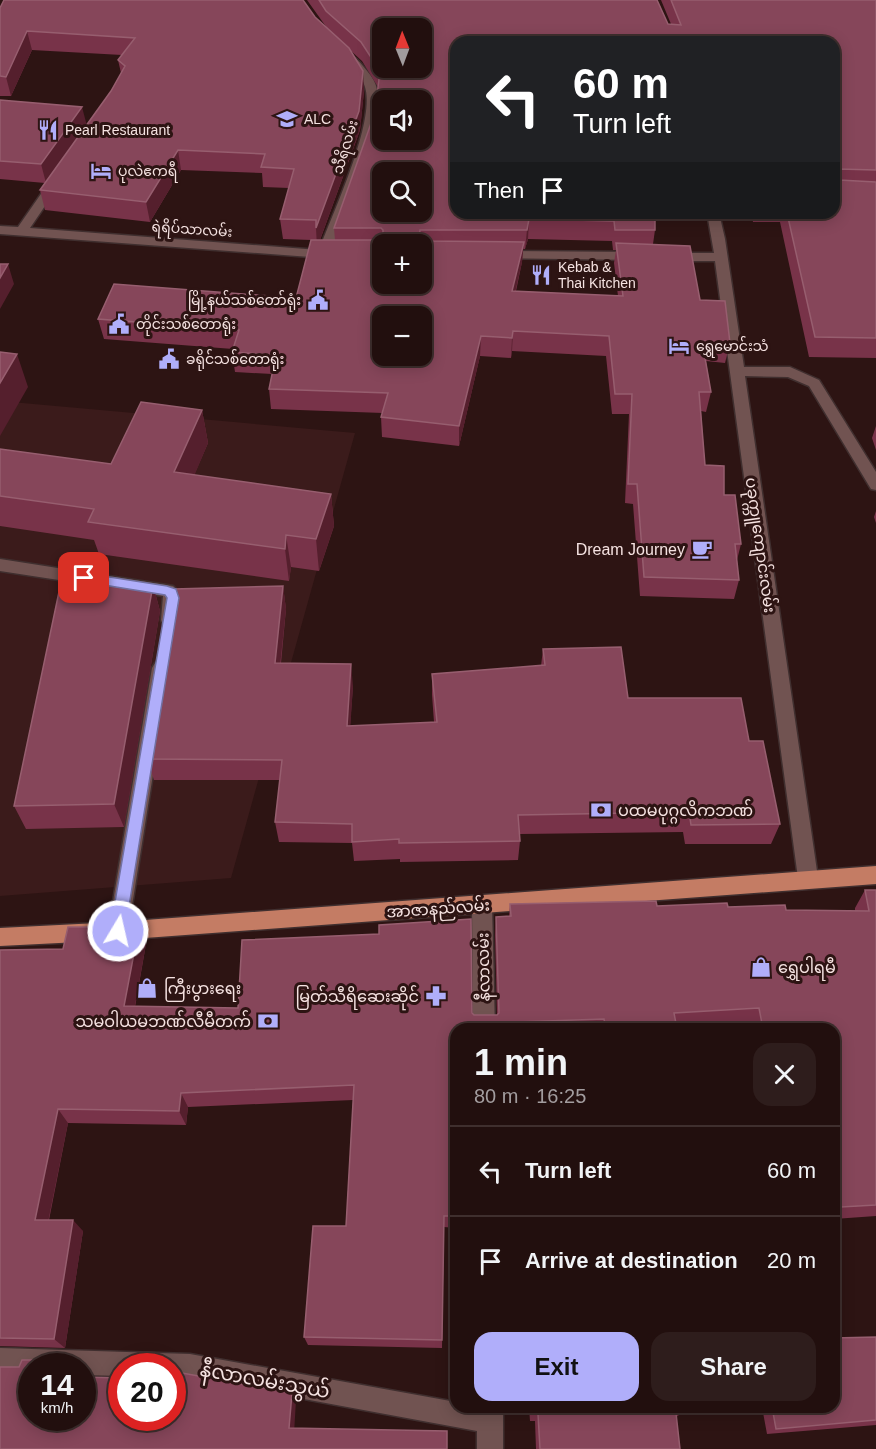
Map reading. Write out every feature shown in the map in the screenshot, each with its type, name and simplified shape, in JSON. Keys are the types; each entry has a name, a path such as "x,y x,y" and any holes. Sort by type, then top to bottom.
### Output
{"main road":[{"name":"အာဇာနည်လမ်း","path":"0,937 118,931 482,905 808,878 876,875"}],"street":[{"name":"သီရိလမ်း","path":"324,254 368,131 372,90 356,64 339,49"},
{"path":"22,231 60,174"},
{"name":"ပခုက္ကူကျောင်းလမ်း","path":"714,219 808,878"},
{"name":"ရဲရိပ်သာလမ်း","path":"0,230 324,254 372,254"},
{"path":"481,255 720,257"},
{"path":"737,371 790,372 814,383 876,485"},
{"path":"0,565 167,590 172,593 173,598 167,632"},
{"path":"118,931 164,655"},
{"name":"နီလာလမ်း","path":"482,905 484,1023"},
{"name":"နီလာလမ်းသွယ်","path":"0,1360 190,1366 450,1407"},
{"path":"490,1449 491,1414"}],"shaded area":[{"path":"0,401 355,433 231,878 0,896"}],"building":[{"path":"4,0 303,0 315,17 349,48 363,71 359,111 316,228 316,220 280,219 294,169 261,167 265,154 178,150 146,202 40,190 111,91 125,66 118,60 135,38 27,31 6,77 0,76 0,8"},
{"path":"319,0 657,0 668,24 681,25 671,0 876,0 876,170 840,169 840,36 450,36 450,219 529,219 527,230 420,230 420,234 383,234 381,228 334,228 372,120 372,150 432,150 432,90 378,90 379,78 432,78 432,18 372,18 372,59 361,42 326,11"},
{"path":"0,100 82,107 41,164 0,161"},
{"path":"840,180 876,182 876,338 815,337 788,219 840,219"},
{"path":"529,219 655,219 655,230 615,230 614,221"},
{"path":"311,240 372,240 372,294 432,294 432,241 524,242 512,291 623,296 616,243 690,246 700,300 725,301 730,343 702,341 711,392 699,392 705,465 724,466 724,495 735,495 741,544 735,544 739,580 644,577 637,484 628,484 632,394 615,394 609,336 513,331 512,338 481,336 459,426 381,417 388,393 269,389 276,355 232,352 239,330 98,319 114,284 296,298"},
{"path":"0,264 8,264 0,278"},
{"path":"0,352 17,354 0,383"},
{"path":"141,402 202,410 174,472 331,494 316,539 286,535 285,549 88,522 94,509 0,496 0,449 111,464"},
{"path":"153,585 114,804 14,806 60,587"},
{"path":"283,586 275,663 351,664 347,726 437,722 432,674 545,665 543,649 621,647 628,698 741,698 749,741 763,741 780,824 691,825 689,812 518,815 520,841 399,843 399,839 352,842 352,824 275,822 282,760 147,759 174,589"},
{"path":"865,890 876,890 876,1205 841,1207 840,1203 840,1023 762,1023 759,1008 674,1013 676,1023 605,1023 604,1019 450,1023 450,1216 444,1216 442,1340 304,1337 313,1226 346,1226 354,1085 181,1093 179,1111 58,1109 35,1220 73,1220 54,1339 0,1338 0,950 63,949 68,927 139,927 124,1006 238,1008 242,940 379,934 379,925 471,919 472,1013 474,1015 497,1015 499,1013 496,917 511,916 510,904 656,901 657,906 727,903 728,907 785,905 786,910 869,911"},
{"path":"876,1337 876,1420 776,1429 773,1413 840,1413 840,1338"},
{"path":"0,1367 18,1367 18,1431 96,1431 96,1377 108,1378 108,1431 186,1431 186,1374 292,1393 289,1428 447,1431 447,1449 0,1449"},
{"path":"676,1413 680,1449 540,1449 538,1414 533,1414"}],"place":[{"name":"ALC","path":"287,119"},
{"name":"Pearl Restaurant","path":"48,130"},
{"name":"ပုလဲဧကရီ","path":"101,171"},
{"name":"Kebab & Thai Kitchen","path":"541,275"},
{"name":"မြို့နယ်သစ်တော်ရုံး","path":"318,300"},
{"name":"တိုင်းသစ်တောရုံး","path":"119,324"},
{"name":"ရွှေမောင်းသံ","path":"679,346"},
{"name":"ခရိုင်သစ်တောရုံး","path":"169,359"},
{"name":"Dream Journey","path":"702,549"},
{"name":"ပထမပုဂ္ဂလိကဘဏ်","path":"601,810"},
{"name":"ရွှေပါရမီ","path":"761,967"},
{"name":"ကြီးပွားရေး","path":"147,988"},
{"name":"မြတ်သီရိဆေးဆိုင်","path":"436,996"},
{"name":"သမဝါယမဘဏ်လီမီတက်","path":"268,1021"}],"route":[{"path":"84,578 167,590 172,593 173,598 118,931"}]}
